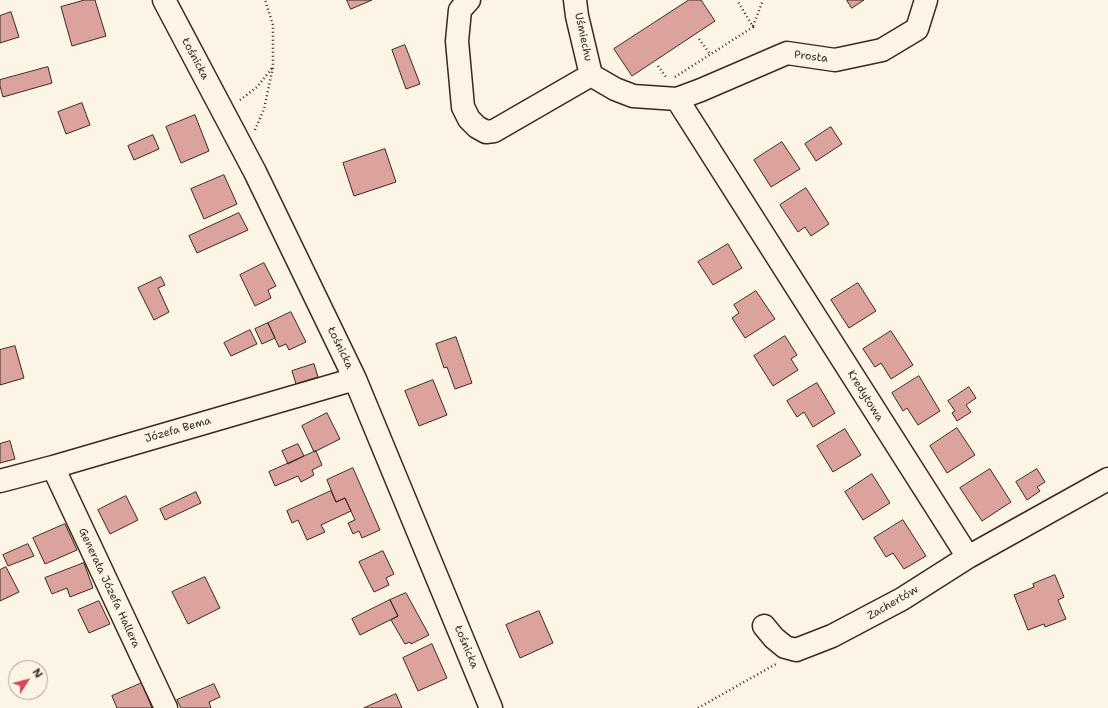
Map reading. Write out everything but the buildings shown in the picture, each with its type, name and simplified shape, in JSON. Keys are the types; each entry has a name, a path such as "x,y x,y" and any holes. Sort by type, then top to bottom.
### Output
{"street":[{"name":"Łośnicka","path":"164,0 245,154 355,379 491,708"},
{"path":"469,0 460,10 457,41 463,107 469,118 477,127 486,132 494,131 591,75 616,89 633,96 647,97 674,89"},
{"name":"Uśmiechu","path":"575,0 577,16 591,75"},
{"name":"Prosta","path":"674,89 701,90 787,53 835,60 882,50 917,29 926,0"},
{"name":"Kredytowa","path":"674,89 968,557"},
{"name":"Józefa Bema","path":"0,481 355,379"},
{"name":"Generała Józefa Hallera","path":"53,467 166,708"},
{"path":"968,557 1108,479"},
{"name":"Zachertów","path":"764,626 774,638 785,647 796,650 832,636 902,599 968,557"}],"path":[{"path":"245,154 264,109 273,67 273,25 265,0"},
{"path":"737,0 753,27"},
{"path":"674,89 710,54 753,27 762,0"},
{"path":"699,38 710,54"},
{"path":"647,97 669,81 658,66"},
{"path":"222,110 238,101 257,87 273,67"},
{"path":"698,708 780,662"}]}
